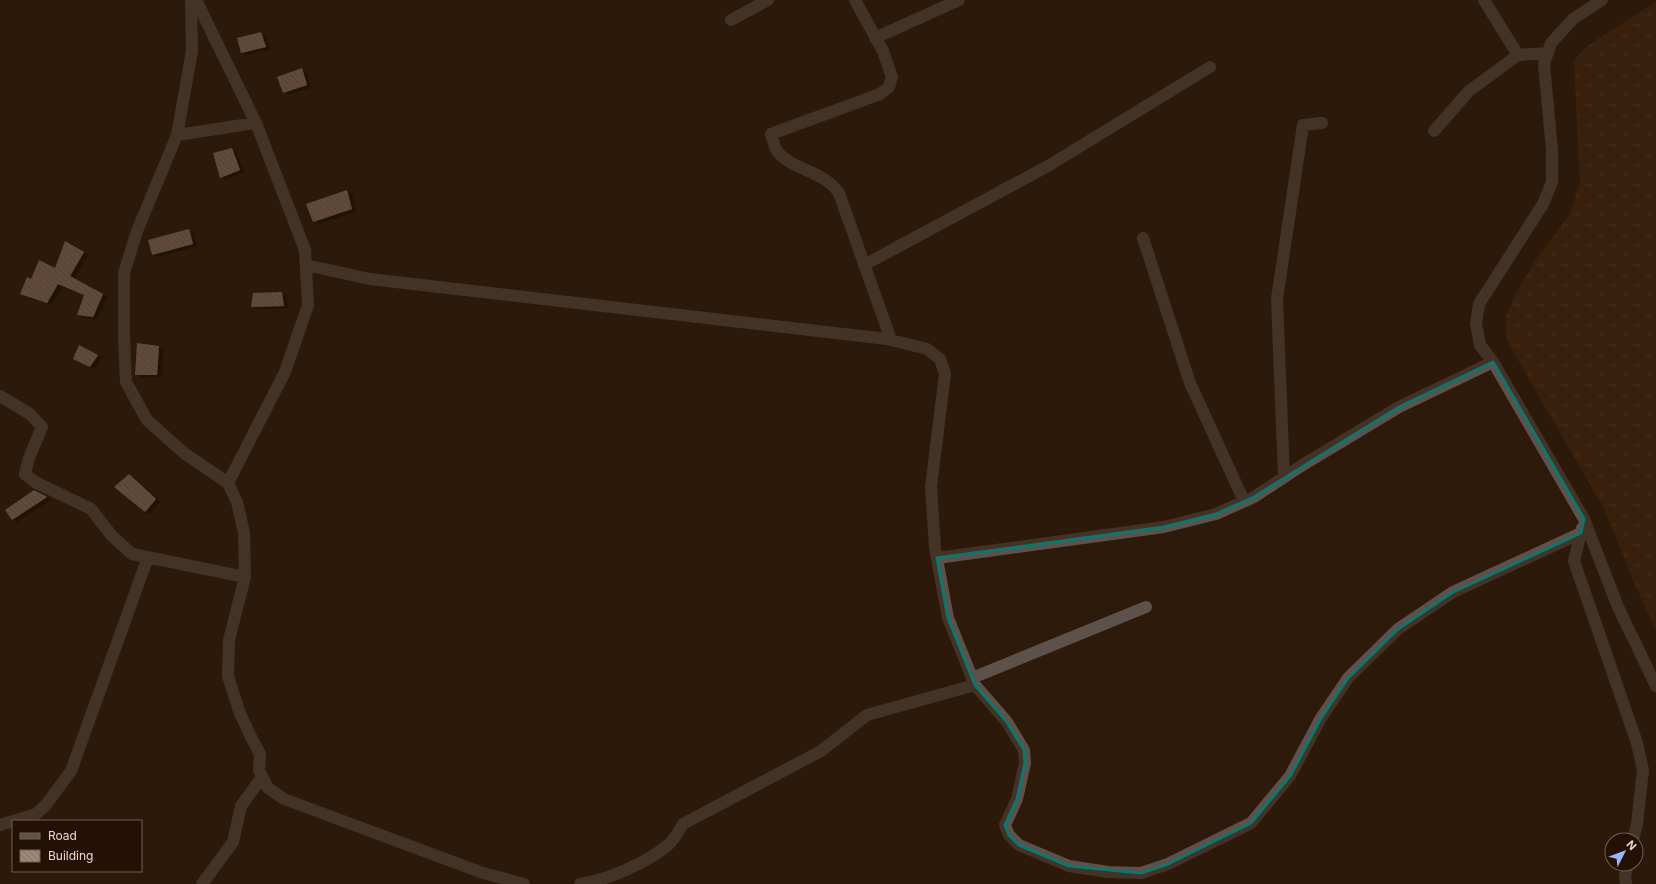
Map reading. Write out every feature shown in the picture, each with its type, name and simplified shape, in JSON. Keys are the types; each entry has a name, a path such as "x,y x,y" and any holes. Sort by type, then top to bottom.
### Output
{"street":[{"path":"190,0 192,51 178,135 137,231 124,273 126,382 147,420 184,452 228,483 237,502 244,533 245,577 229,640 228,676 239,711 260,754 259,770 268,788 284,799 484,873 524,884"},
{"path":"196,0 256,123 306,250 308,305 285,372 228,483"},
{"path":"731,20 768,0"},
{"path":"855,0 883,51 892,77 889,87 880,94 771,134 776,150 784,158 833,184 839,193 891,340"},
{"path":"875,38 959,0"},
{"path":"1484,0 1518,55"},
{"path":"1602,0 1573,19 1552,43 1548,53 1544,64 1552,150 1552,182 1543,204 1479,304 1476,324 1480,345 1493,362 1584,519 1618,607 1656,686"},
{"path":"1434,131 1469,91 1518,55 1548,53"},
{"path":"864,266 1048,166 1210,68"},
{"path":"178,135 256,123"},
{"path":"1284,477 1277,299 1303,125 1322,123"},
{"path":"1143,238 1190,383 1244,501"},
{"path":"306,265 370,280 891,340 927,349 940,359 944,374 931,487 937,558 948,618 973,681 1007,722 1024,750 1025,762 1017,799 1005,825 1009,835 1019,845 1069,866 1108,872 1141,873 1168,864 1251,823 1290,776 1321,718 1348,678 1398,629 1453,592 1581,533"},
{"path":"937,558 1164,527 1216,514 1254,497 1399,407 1493,362"},
{"path":"0,396 30,414 42,427 29,458 25,474 35,482 91,509 112,536 132,554 245,577"},
{"path":"1584,519 1574,561 1637,743 1643,770 1635,832"},
{"path":"16,820 36,814 45,806 71,771 148,557"},
{"path":"580,884 598,881 639,863 669,844 683,824 820,750 867,715 973,681 1146,607"},
{"path":"202,884 233,842 241,806 262,777"},
{"path":"0,825 12,821"},
{"path":"1626,872 1626,884"}],"highlighted area":[{"path":"1493,362 1584,519 1581,533 1453,592 1398,629 1348,678 1321,718 1290,776 1251,823 1168,864 1141,873 1069,866 1019,845 1009,835 1005,825 1017,799 1025,763 1024,750 1007,722 975,685 948,618 937,558 1164,527 1216,514 1254,497 1399,407"}],"green space":[{"path":"1656,2 1656,630 1636,587 1605,510 1507,341 1506,316 1515,295 1537,258 1570,214 1580,183 1574,60 1590,44"}],"building":[{"path":"261,32 266,47 241,53 237,38"},
{"path":"302,68 307,85 283,93 277,77"},
{"path":"232,148 240,170 220,178 213,153"},
{"path":"347,190 352,209 313,222 306,204"},
{"path":"189,229 193,244 152,255 148,240"},
{"path":"65,241 84,252 70,276 103,294 93,317 77,315 84,295 58,284 47,303 20,294 27,277 31,279 39,260 55,268"},
{"path":"282,292 284,306 251,307 253,293"},
{"path":"137,343 159,346 157,375 135,375"},
{"path":"79,345 98,355 90,367 73,359"},
{"path":"129,474 156,499 145,512 114,487"},
{"path":"34,490 47,497 12,520 5,510"}]}
